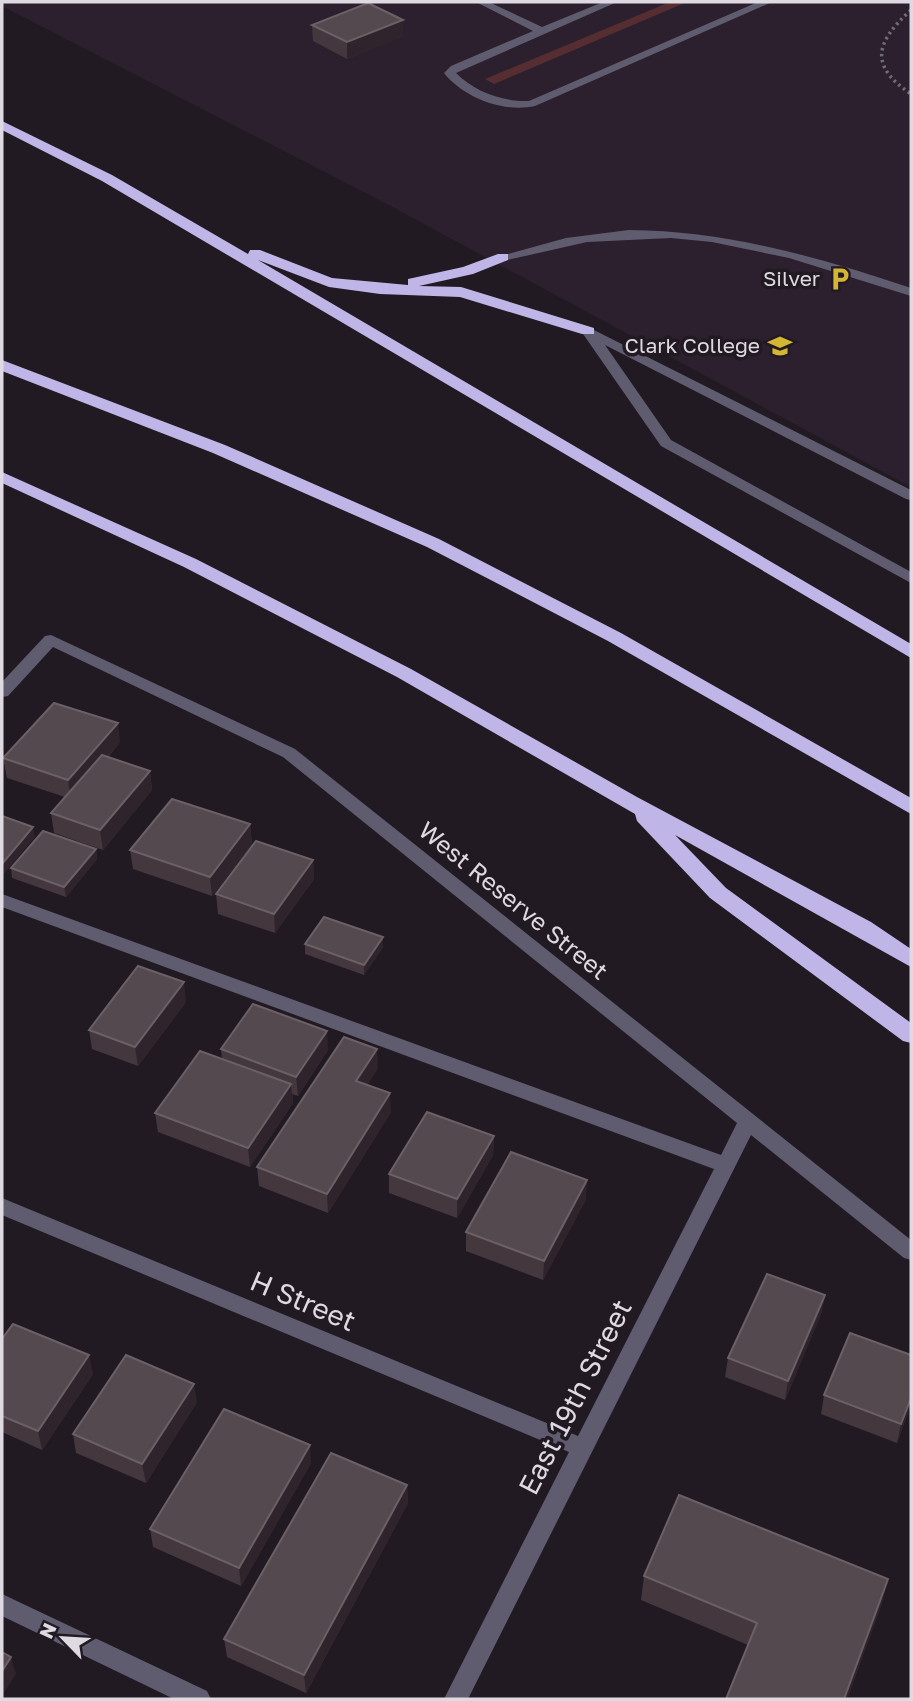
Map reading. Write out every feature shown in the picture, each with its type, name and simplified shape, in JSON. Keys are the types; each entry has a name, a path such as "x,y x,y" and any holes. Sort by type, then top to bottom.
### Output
{"highway":[{"path":"2,125 107,178 195,229 911,652"},
{"path":"195,229 330,282 380,289 461,292 588,331"},
{"path":"380,289 467,271 503,257"},
{"path":"2,365 243,458 434,544 583,620 911,807"},
{"path":"2,477 190,563 404,673 630,802 863,928 911,958"},
{"path":"630,802 718,893 911,1035"}],"street":[{"path":"481,2 541,32"},
{"path":"612,2 455,68 450,73 495,101 512,106 531,104 767,2"},
{"path":"503,257 585,239 653,234 700,237 832,264 911,292"},
{"path":"588,331 911,496"},
{"path":"588,331 666,443 911,578"},
{"name":"West Reserve Street","path":"2,692 51,640 289,753 911,1252"},
{"path":"2,900 726,1166"},
{"name":"East 19th Street","path":"456,1699 748,1121"},
{"name":"H Street","path":"2,1206 583,1448"},
{"path":"2,1605 199,1699"}],"path":[{"path":"911,10 887,34 880,51 880,65 885,75 911,94"}],"shaded area":[{"name":"Clark College","path":"2,2 911,2 911,487 387,204 2,6"},
{"path":"670,2 687,2 494,84 485,79"}],"building":[{"path":"368,3 403,20 347,42 312,25"},
{"path":"54,703 118,723 68,780 3,758"},
{"path":"102,755 150,771 100,830 51,813"},
{"path":"172,799 250,824 210,877 130,850"},
{"path":"2,816 33,827 2,864"},
{"path":"43,831 96,849 64,887 11,868"},
{"path":"256,841 313,860 274,914 216,894"},
{"path":"324,917 383,937 364,965 305,944"},
{"path":"138,966 184,982 135,1047 89,1030"},
{"path":"253,1004 327,1031 296,1077 221,1049"},
{"path":"344,1037 377,1049 356,1081 390,1093 327,1194 257,1167"},
{"path":"200,1051 291,1084 248,1148 155,1113"},
{"path":"427,1112 494,1136 457,1199 389,1174"},
{"path":"511,1152 587,1180 544,1261 466,1232"},
{"path":"767,1274 825,1295 788,1381 728,1358"},
{"path":"13,1324 89,1355 38,1431 2,1416 2,1339"},
{"path":"850,1333 911,1355 911,1398 901,1424 824,1395"},
{"path":"126,1355 194,1384 142,1464 73,1434"},
{"path":"224,1409 310,1445 239,1568 150,1529"},
{"path":"331,1453 407,1485 304,1675 224,1639"},
{"path":"679,1495 888,1579 844,1699 726,1699 757,1623 644,1576"},
{"path":"2,1652 11,1657 2,1671"}],"place":[{"name":"Silver","path":"840,279"},
{"name":"Clark College","path":"780,346"}]}
